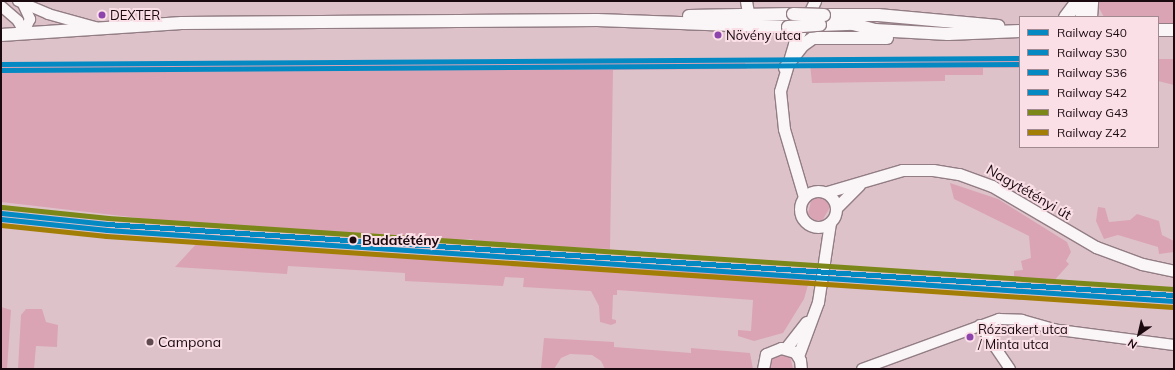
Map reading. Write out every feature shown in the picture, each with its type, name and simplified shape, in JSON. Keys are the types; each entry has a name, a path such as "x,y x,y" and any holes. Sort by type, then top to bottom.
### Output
{"highway":[{"path":"1066,16 1077,1"},
{"path":"1083,16 1088,6 1099,16"}],"main road":[{"path":"815,1 786,68 780,103 804,197 800,205 801,215 813,226 824,249"},
{"path":"597,20 748,7 853,24 875,30 948,34"},
{"path":"748,7 751,26"},
{"path":"1,35 95,27 182,23 597,20 788,28 822,20 899,16 1019,29"},
{"path":"786,68 803,45 819,37 918,39 948,34 1019,29"},
{"path":"1159,30 1174,30"},
{"path":"796,167 837,207 830,223 824,249 822,281 798,356 802,369"},
{"name":"Nagytétényi út","path":"822,191 902,170 933,170 959,174 992,186 1096,247 1142,264 1174,271"},
{"name":"Nagytétényi út","path":"837,207 864,181"},
{"path":"804,197 822,191"},
{"path":"813,226 830,223"},
{"path":"786,348 813,312"},
{"path":"763,369 763,359 770,350 786,348 798,356"}],"street":[{"path":"20,2 48,14 95,27"},
{"path":"20,2 30,19 24,32"},
{"path":"1,6 18,21 24,32"},
{"path":"862,369 980,325 1014,318 1056,330 1174,345"},
{"path":"980,325 1010,369"}],"shaded area":[{"path":"1095,1 1174,1 1174,23 1159,23 1159,16 1103,16"},
{"path":"1159,59 1174,59 1174,85 1159,81"},
{"path":"1019,60 1019,68 983,68 983,75 945,75 945,81 812,83 810,64"},
{"path":"194,63 745,63 747,69 613,70 610,249 480,243 471,239 445,241 200,225 1,202 1,67"},
{"path":"950,183 998,199 1067,242 1071,252 1066,261 1069,264 1051,284 1014,281 1014,271 1023,270 1021,261 1031,258 1029,236 954,199"},
{"path":"812,197 823,197 829,203 829,209 822,221 814,220 808,214"},
{"path":"1098,207 1105,208 1109,222 1130,220 1137,214 1159,221 1162,235 1174,241 1174,252 1159,254 1158,247 1118,235 1104,239 1096,221"},
{"path":"199,241 450,257 459,262 510,262 513,266 529,267 534,267 534,263 810,278 804,299 783,333 754,341 738,336 738,330 751,331 753,300 617,290 617,295 613,295 612,319 616,320 616,323 611,325 600,322 599,306 591,291 523,287 524,278 505,277 503,286 405,281 405,273 288,266 287,274 175,267"},
{"path":"1,307 11,310 7,369 1,369"},
{"path":"26,309 42,309 46,322 58,325 57,347 36,346 34,369 18,369 21,315"},
{"path":"544,338 614,342 614,347 691,353 691,348 750,353 753,369 605,369 601,361 592,355 570,354 561,358 554,369 541,369"},
{"path":"790,355 793,369 770,369 770,363 774,357"}],"rail line":[{"name":"S30","path":"1,64 1019,58"},
{"name":"S36","path":"1,70 1019,64"},
{"name":"G43","path":"2,207 108,218 1174,289"},
{"name":"S40","path":"1,213 107,224 1174,295"},
{"name":"S42","path":"1,219 107,230 1174,301"},
{"name":"Z42","path":"1,225 106,236 1173,307"}],"place":[{"name":"DEXTER","path":"102,15"},
{"name":"Növény utca","path":"718,35"},
{"name":"Budatétény","path":"353,240"},
{"name":"Rózsakert utca / Minta utca","path":"970,337"},
{"name":"Campona","path":"150,342"}]}
